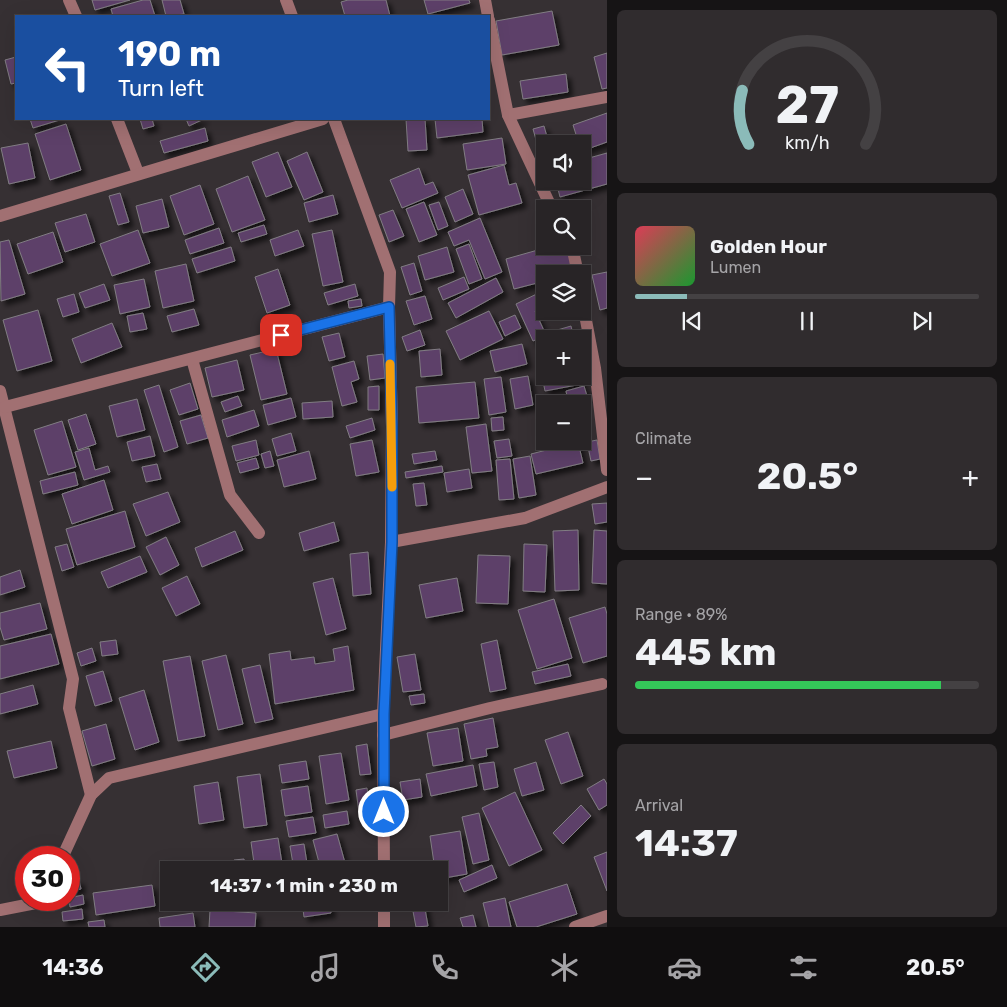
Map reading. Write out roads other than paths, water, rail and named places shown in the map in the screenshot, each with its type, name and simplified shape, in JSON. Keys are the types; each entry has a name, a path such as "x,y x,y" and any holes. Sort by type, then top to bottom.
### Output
{"street":[{"path":"69,0 76,15"},
{"path":"286,0 292,15"},
{"path":"485,0 488,15"},
{"path":"490,28 508,114 548,200"},
{"path":"508,114 607,97"},
{"path":"117,120 138,173"},
{"path":"0,216 320,120"},
{"path":"334,120 390,272 392,542 383,735 384,861"},
{"path":"5,407 389,307"},
{"path":"586,320 595,368 607,470"},
{"path":"192,359 230,495 259,533"},
{"path":"0,391 73,679 70,708 91,795"},
{"path":"392,542 526,518 607,487"},
{"path":"383,735 490,708 602,684"},
{"path":"68,846 91,795 109,778 384,714"},
{"path":"0,910 15,907"},
{"path":"384,911 384,927"},
{"path":"575,927 607,916"}]}
